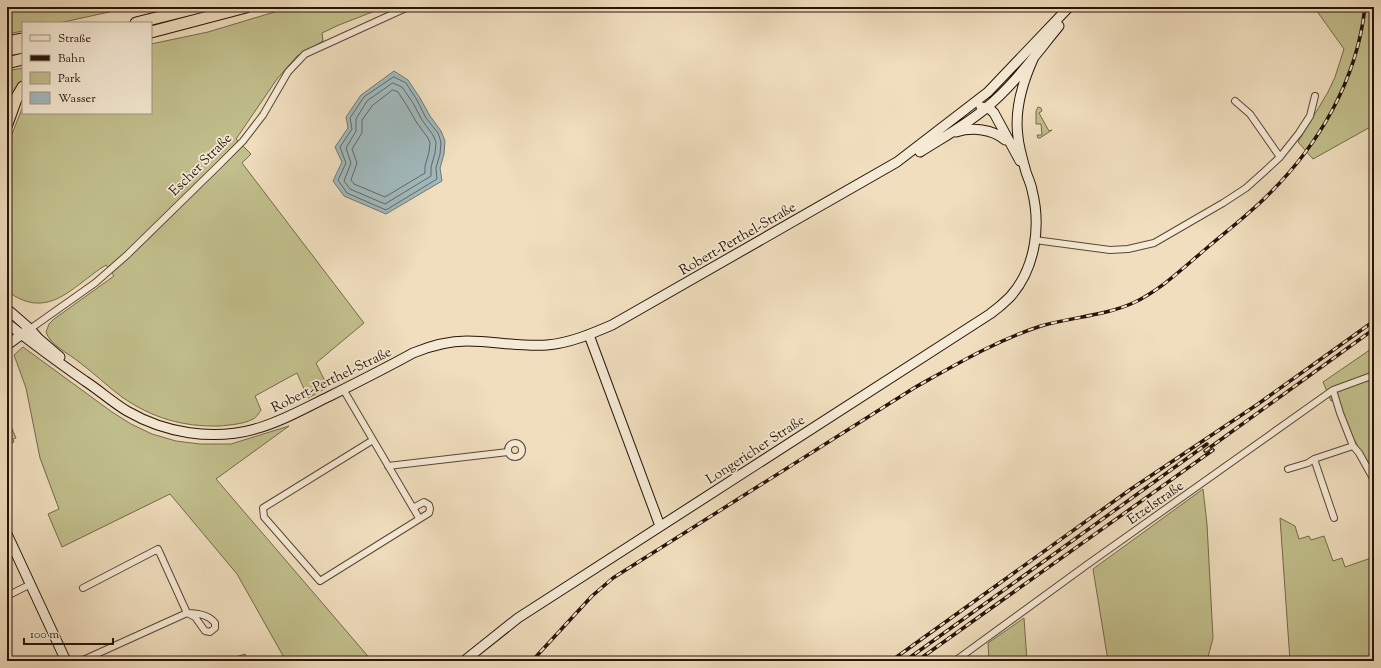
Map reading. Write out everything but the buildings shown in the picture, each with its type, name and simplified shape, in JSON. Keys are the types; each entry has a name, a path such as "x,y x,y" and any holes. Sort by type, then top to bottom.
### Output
{"highway":[{"path":"140,22 200,7"},
{"path":"152,32 246,7"},
{"path":"7,42 22,39"},
{"path":"7,50 22,47"},
{"path":"7,62 22,60"},
{"path":"7,124 16,99 22,89"}],"street":[{"name":"Escher Straße","path":"7,345 95,282 127,255 219,166 243,141 263,115 288,72 305,54 408,7"},
{"name":"Robert-Perthel-Straße","path":"897,162 988,92 1069,7"},
{"name":"Robert-Perthel-Straße","path":"7,323 34,345 125,410 154,424 177,431 215,435 242,432 272,424 413,353 438,345 466,341 512,345 547,345 561,343 589,335 612,325 897,162 917,153 951,133 986,108 1012,82 1074,7"},
{"name":"Longericher Straße","path":"1026,173 1017,136 1018,104 1025,78 1034,57"},
{"path":"966,109 975,106 986,108 985,101 988,92"},
{"path":"1035,240 1110,250 1128,249 1154,243 1246,188 1280,157 1310,116 1315,96"},
{"path":"1235,101 1250,114 1280,157"},
{"name":"Longericher Straße","path":"464,661 518,618 990,314 1011,296 1023,278 1030,260 1035,240 1036,206 1032,188 1026,173 1009,143 986,108"},
{"path":"951,133 960,130 978,129 1002,137 1009,143"},
{"name":"Robert-Perthel-Straße","path":"7,309 94,387"},
{"path":"589,335 660,526"},
{"name":"Etzelstraße","path":"955,661 965,658 1088,564 1333,390 1374,375"},
{"path":"343,389 419,518"},
{"path":"1333,390 1353,446 1359,453 1374,480"},
{"path":"373,440 262,508 264,517 320,581 429,513 430,509 429,505 422,502 413,508"},
{"path":"1288,469 1308,464 1314,459 1353,446"},
{"path":"388,466 508,452"},
{"path":"1314,459 1334,518"},
{"path":"7,534 66,661"},
{"path":"81,661 187,613 158,549 82,588"},
{"path":"7,596 30,584"}],"green space":[{"path":"7,7 132,7 64,22 22,22 22,31 7,34"},
{"path":"291,7 385,7 322,33 323,41 297,56 277,79 236,139 251,154 242,163 364,323 316,363 328,387 308,398 297,373 255,396 261,410 255,418 250,421 220,426 181,423 156,416 145,411 122,397 85,366 55,345 48,337 46,332 49,324 54,319 114,276 106,265 71,291 60,298 48,302 35,303 22,300 7,291 7,141 12,134 22,109 22,114 152,114 152,44 208,32"},
{"path":"1314,7 1374,7 1374,125 1313,159 1298,142 1328,92 1335,77 1344,49"},
{"path":"22,68 22,83 7,116 7,71"},
{"path":"1038,107 1041,108 1042,111 1039,113 1049,131 1052,130 1040,138 1038,138 1037,135 1042,135 1041,124 1036,124 1036,111"},
{"path":"23,347 112,412 131,424 152,434 176,441 200,444 231,444 289,426 216,479 372,661 286,661 237,574 170,494 62,547 48,514 59,509 40,458 26,388 14,355"},
{"path":"1374,347 1374,476 1355,441 1353,441 1335,399 1331,401 1323,382"},
{"path":"9,422 16,438 13,439 14,442 7,445 7,423"},
{"path":"1203,489 1207,524 1213,638 1207,661 1108,661 1093,569"},
{"path":"1280,518 1295,526 1299,539 1309,536 1311,540 1324,536 1333,561 1342,558 1345,567 1374,557 1374,661 1290,661"},
{"path":"1024,618 1027,661 989,661 988,643"},
{"path":"245,654 249,661 223,661"}],"water":[{"path":"394,71 408,80 441,131 445,141 444,154 440,168 442,181 386,214 344,196 333,181 342,162 335,147 348,128 346,117 361,95"}],"railway":[{"path":"532,661 592,596 613,578 914,388 1008,338 1041,326 1064,320 1099,314 1133,303 1153,292 1172,278 1260,203 1286,176 1319,133 1344,85 1354,60 1361,34 1365,7"},
{"path":"891,661 1131,489 1258,404 1374,321"},
{"path":"1205,451 1374,329"},
{"path":"905,661 1207,444"},
{"path":"917,661 1213,450"}]}
